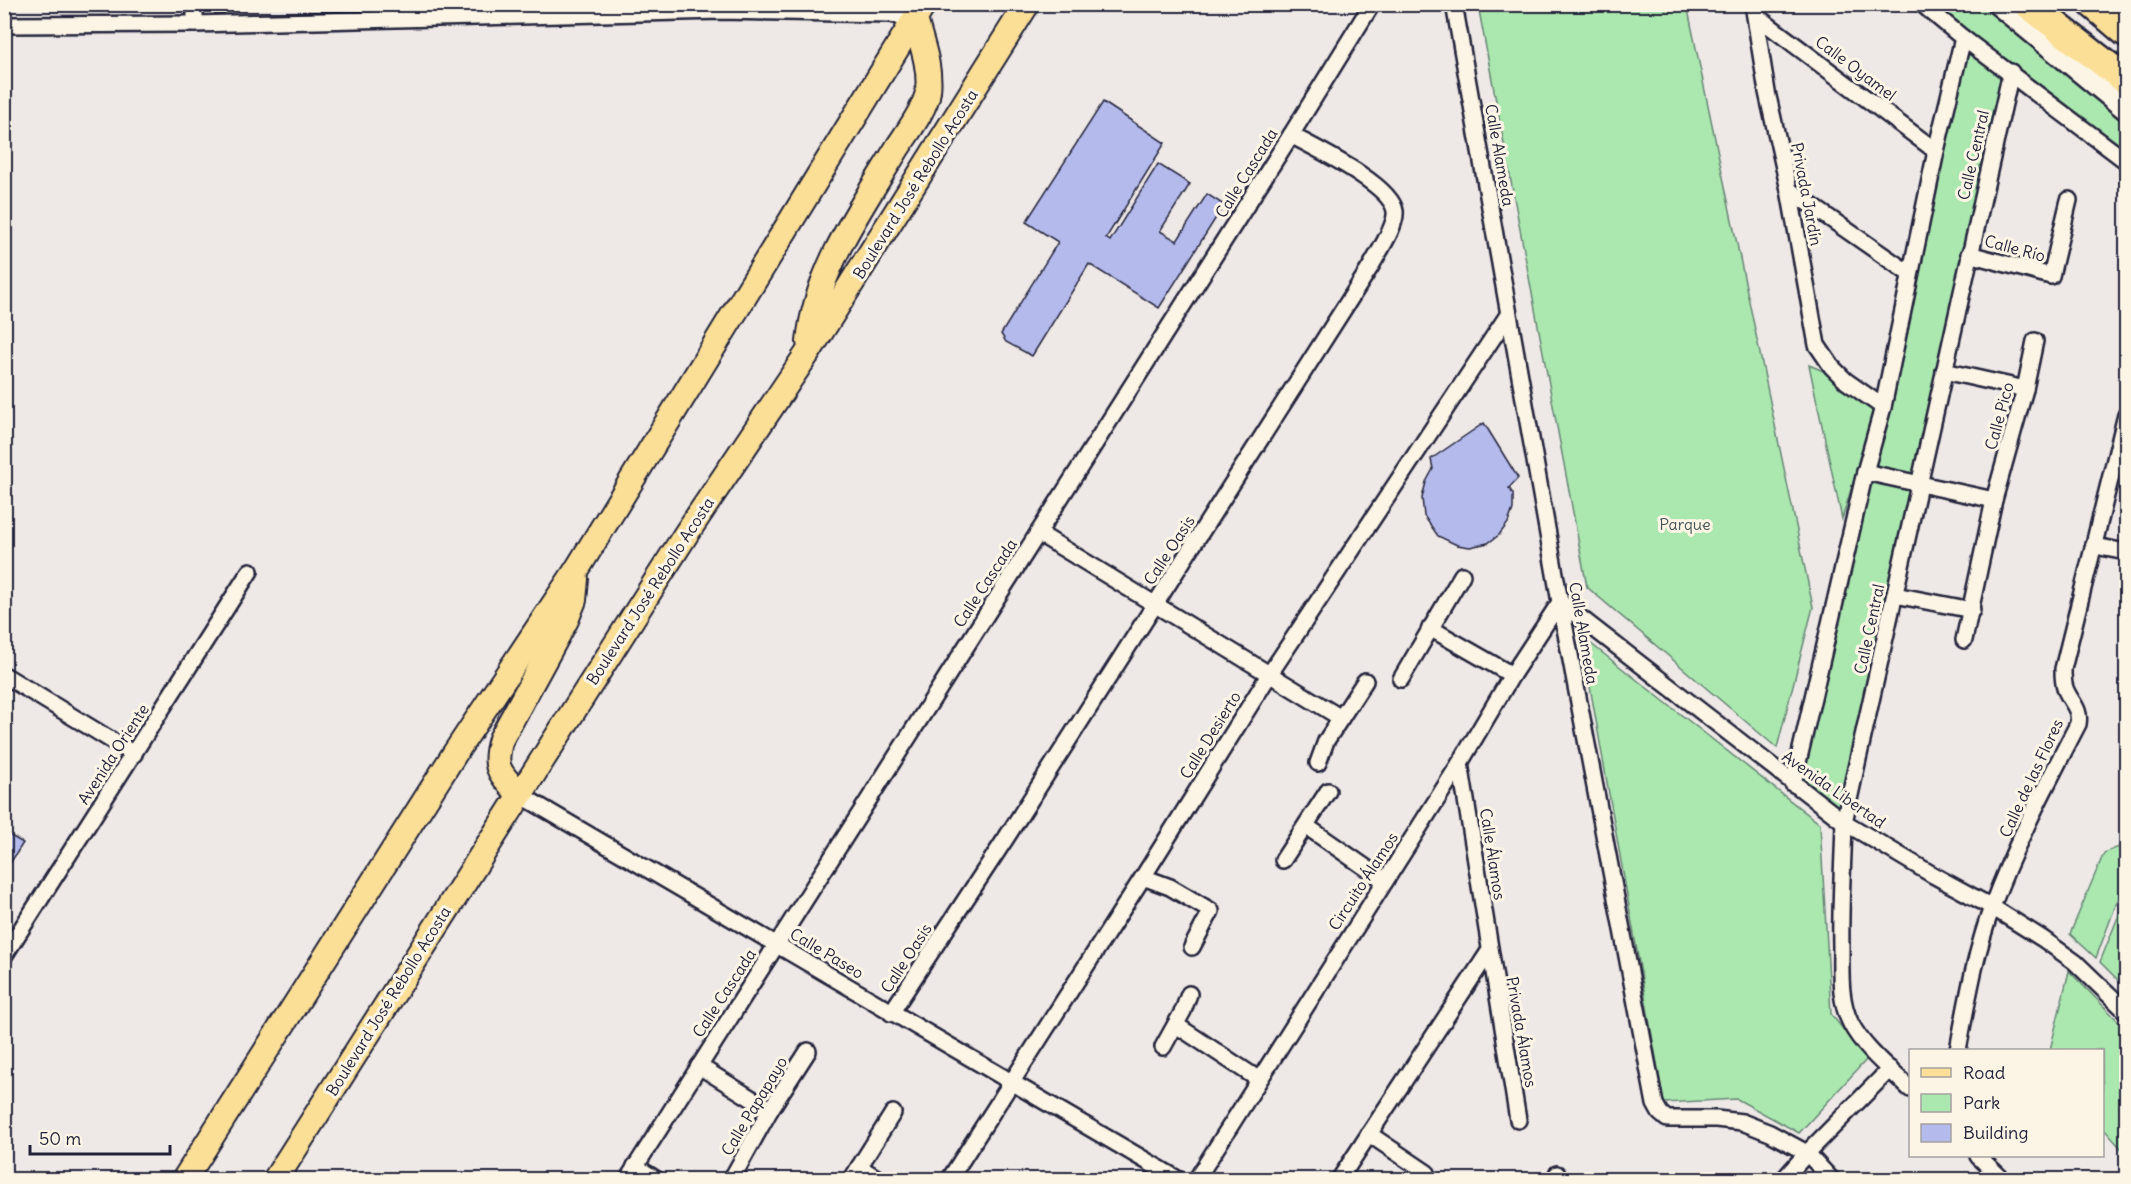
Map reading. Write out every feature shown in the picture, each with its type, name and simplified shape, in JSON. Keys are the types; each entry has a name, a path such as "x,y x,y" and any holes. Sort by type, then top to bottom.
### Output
{"highway":[{"path":"2028,4 2127,80"},
{"path":"2093,4 2127,32"}],"main road":[{"name":"Boulevard José Rebollo Acosta","path":"275,1179 686,534 809,351 1028,4"},
{"path":"809,351 812,318 834,258 927,96 927,65 920,12"},
{"path":"184,1179 449,762 576,571 920,12"},
{"path":"519,794 496,766 496,754 501,739 566,620 574,600 576,571"}],"street":[{"path":"195,4 195,24"},
{"name":"Calle Cascada","path":"627,1179 1372,4"},
{"name":"Calle Alameda","path":"1454,4 1560,602 1655,1104 1667,1119 1716,1119 1742,1122 1770,1133 1807,1153 1832,1179"},
{"path":"1922,4 2127,161"},
{"path":"1998,4 2127,109"},
{"path":"4,25 195,24 460,11 721,8 890,14 920,12"},
{"name":"Calle Oyamel","path":"1754,10 1936,150"},
{"name":"Privada Jardín","path":"1754,10 1767,92 1789,190 1817,345 1832,367 1846,381 1883,406"},
{"path":"1793,784 1865,472 1883,406 1936,150 1964,38"},
{"name":"Calle Central","path":"1909,1087 1864,1042 1851,1024 1844,1003 1841,978 1840,918 1844,822 2011,72"},
{"name":"Calle Oasis","path":"891,1013 1155,606 1371,266 1392,224 1395,211 1380,189 1361,174 1291,135"},
{"path":"1789,190 1910,274"},
{"name":"Calle Río","path":"1969,254 2051,276 2069,200"},
{"name":"Calle Desierto","path":"949,1179 1143,877 1269,675 1508,315"},
{"name":"Calle Pico","path":"1964,640 1995,501 2025,389 2035,341"},
{"path":"1944,370 2025,389"},
{"name":"Calle de las Flores","path":"1958,1049 1975,961 1992,907 2026,828 2078,724 2079,712 2066,690 2063,669 2127,415"},
{"path":"1865,472 1995,501"},
{"path":"1038,533 1341,718"},
{"path":"2095,546 2127,552"},
{"name":"Avenida Oriente","path":"4,956 250,571"},
{"path":"1401,679 1462,575"},
{"path":"1895,595 1972,610"},
{"name":"Circuito Álamos","path":"1196,1179 1460,764 1512,675 1560,602"},
{"name":"Avenida Libertad","path":"1560,602 1844,822 2043,939 2075,962 2127,1011"},
{"path":"1430,628 1512,675"},
{"path":"4,675 134,754"},
{"path":"1318,763 1326,741 1365,681"},
{"name":"Calle Álamos","path":"1460,764 1490,950"},
{"path":"1283,860 1328,791"},
{"name":"Calle Paseo","path":"519,794 1179,1179"},
{"path":"1306,826 1385,880"},
{"path":"1143,877 1170,887 1211,910 1192,947"},
{"path":"1339,1179 1490,950"},
{"name":"Privada Álamos","path":"1490,950 1518,1120"},
{"path":"1162,1047 1176,1025 1189,994"},
{"path":"1176,1025 1258,1079"},
{"name":"Calle Papapayo","path":"730,1179 808,1051"},
{"path":"699,1066 770,1110"},
{"path":"1783,1179 1890,1069"},
{"path":"880,1179 855,1173 893,1113"},
{"path":"1369,1134 1427,1173"},
{"path":"1980,1157 2003,1179"},
{"path":"635,1166 657,1179"}],"green space":[{"name":"Parque","path":"1478,5 1687,5 1813,607 1777,748 1587,587"},
{"path":"1924,5 1993,5 2126,114 2126,154"},
{"path":"1964,40 2009,72 1915,479 1868,470"},
{"path":"1809,365 1833,375 1876,408 1842,519"},
{"path":"1867,475 1915,485 1842,810 1797,781"},
{"path":"1581,636 1820,824 1831,1014 1867,1059 1799,1133 1737,1099 1664,1103"},
{"path":"2126,844 2126,878 2096,958 2070,934 2104,853"},
{"path":"2126,897 2126,988 2100,962"},
{"path":"2069,971 2126,1029 2126,1154 2104,1129 2104,1049 2050,1049"}],"building":[{"path":"1103,102 1165,143 1106,238 1110,241 1158,164 1190,184 1160,231 1177,241 1207,194 1224,205 1159,308 1089,264 1032,356 1006,342 1001,334 1058,242 1026,222"},
{"path":"1484,423 1518,478 1509,488 1513,494 1513,509 1508,523 1499,535 1488,543 1470,547 1457,545 1438,536 1424,516 1422,498 1426,482 1433,469 1431,459"},
{"path":"4,832 23,843 4,873"}]}
